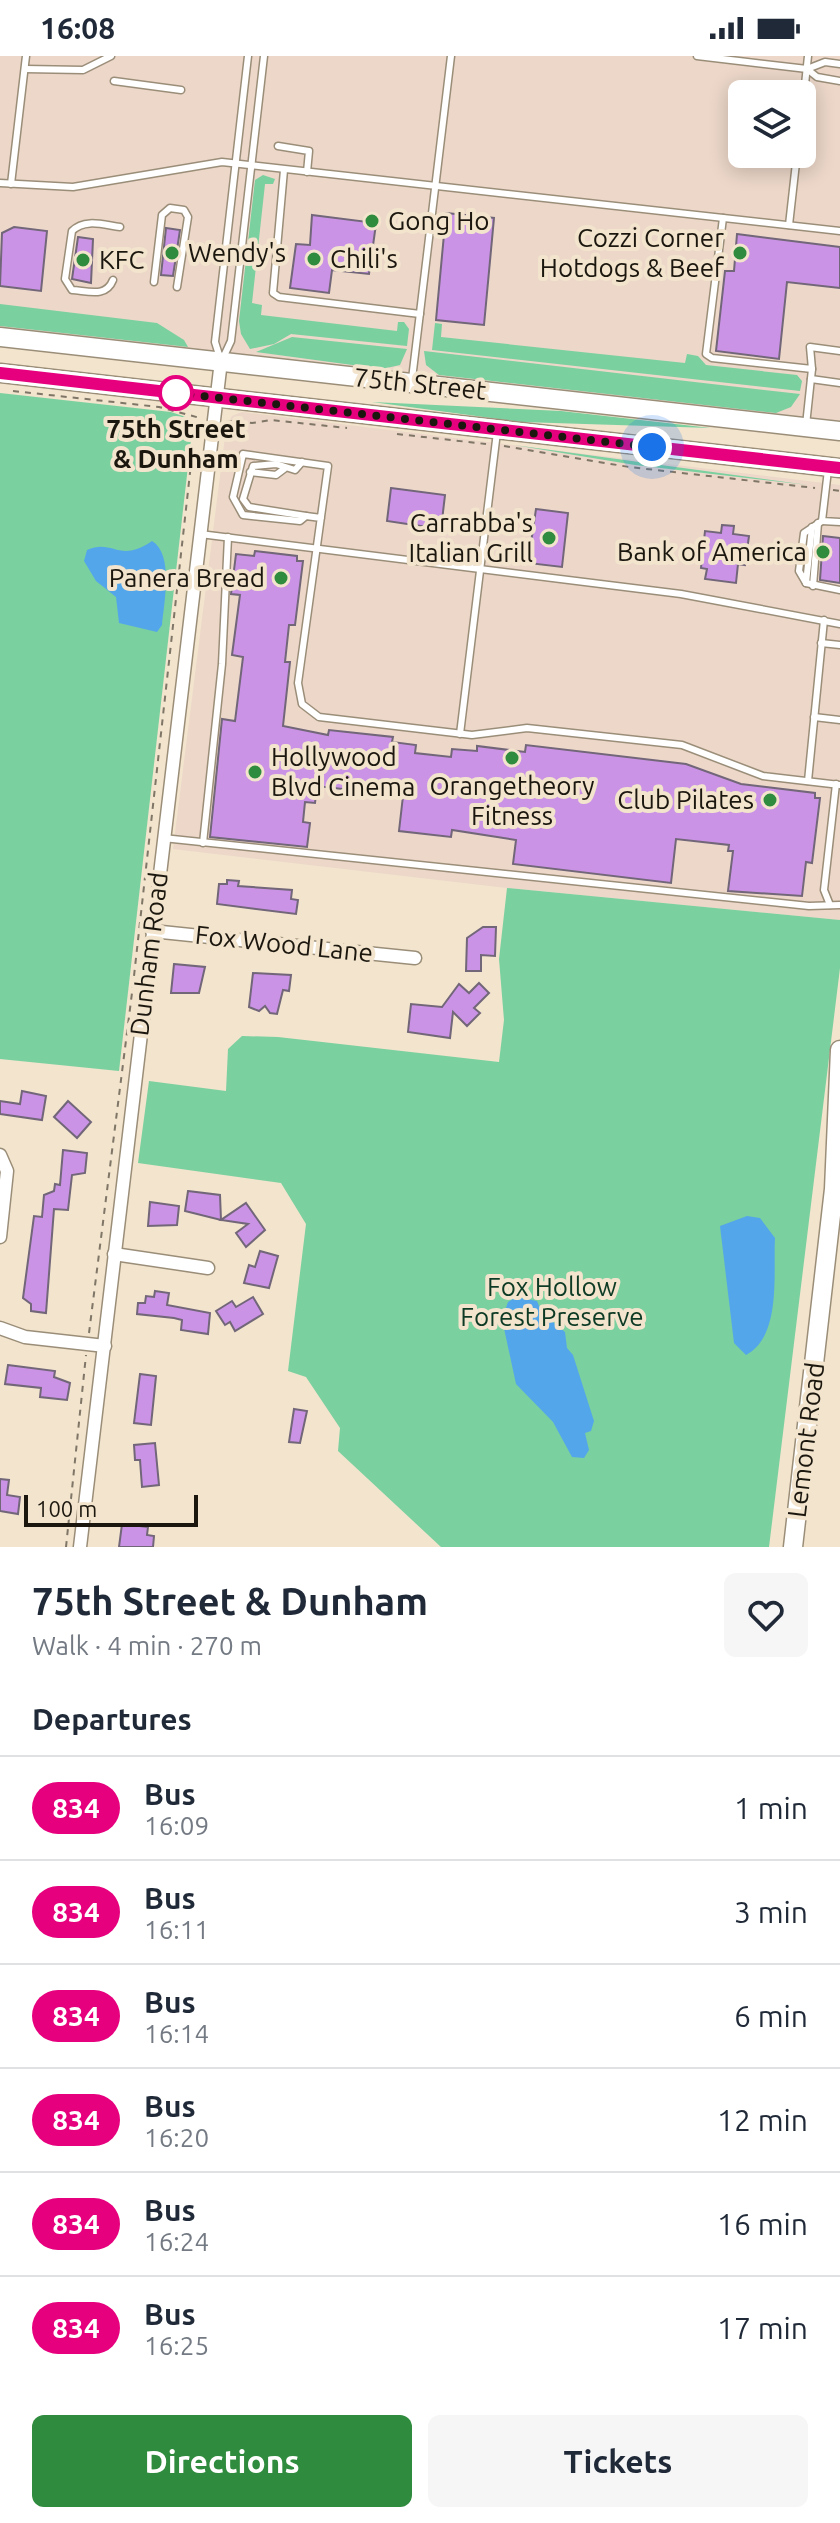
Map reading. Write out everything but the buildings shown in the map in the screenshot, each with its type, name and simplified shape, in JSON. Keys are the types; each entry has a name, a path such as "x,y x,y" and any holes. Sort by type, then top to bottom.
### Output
{"main road":[{"name":"75th Street","path":"0,337 840,431"},
{"name":"75th Street","path":"0,373 834,467"},
{"name":"Lemont Road","path":"793,1547 834,1189 840,1050"},
{"name":"Lemont Road","path":"834,1189 840,1164"}],"street":[{"name":"Dunham Road","path":"80,1547 221,361"},
{"name":"Fox Wood Lane","path":"152,931 415,958"},
{"path":"0,1155 7,1171 0,1237"},
{"path":"114,1254 208,1268"},
{"path":"0,1328 25,1337 105,1346"}],"lane":[{"path":"11,184 26,56"},
{"path":"25,69 83,70 111,56"},
{"path":"221,361 215,342 248,56"},
{"path":"221,361 231,341 264,56"},
{"path":"412,383 451,56"},
{"path":"697,56 807,69 825,62 840,64"},
{"path":"806,80 808,56"},
{"path":"807,69 817,77 840,81"},
{"path":"114,81 181,90"},
{"path":"278,146 309,151 307,172"},
{"path":"0,183 73,187 207,163 237,164 840,231"},
{"path":"789,225 795,168"},
{"path":"284,170 273,293 279,297 420,314"},
{"path":"154,282 162,215 170,208 184,210 188,217 177,287"},
{"path":"723,218 706,354 712,358 812,369"},
{"path":"113,280 111,286 100,292 72,290 65,279 72,231 76,227 86,223 120,227"},
{"path":"806,428 812,369 810,347 840,351"},
{"path":"811,379 840,383"},
{"path":"460,734 497,429"},
{"path":"306,516 300,521 243,515 233,497 243,454 328,466 317,550 310,575 298,683 302,704 310,712 329,720 460,734 527,728 682,745 763,776 838,784 824,890 830,905"},
{"path":"302,462 295,470 259,463 250,472 243,499 249,507 321,518"},
{"path":"809,585 818,524 834,467"},
{"path":"840,522 818,524 804,533 799,571 809,585 840,590"},
{"path":"200,534 685,594 840,624"},
{"path":"203,843 222,664 228,537"},
{"path":"808,781 824,620"},
{"path":"821,643 840,645"},
{"path":"814,717 840,720"},
{"path":"163,838 840,905"}],"path":[{"path":"0,389 159,407 199,418"},
{"path":"66,1547 173,630 194,437 191,417"},
{"path":"227,421 252,423 271,420 351,429"},
{"path":"396,434 479,444"},
{"path":"509,447 629,467 809,487"}],"shaded area":[{"path":"0,56 840,56 840,421 0,327"},
{"path":"242,412 840,485 840,920 507,888 173,849 226,429 232,416"}],"green space":[{"path":"263,175 275,179 273,184 265,184 252,303 262,305 261,315 397,331 398,322 404,322 409,329 407,346 291,334 274,344 250,349 241,334 239,321 255,180"},
{"path":"0,304 157,323 184,340 188,347 0,326"},
{"path":"435,323 442,324 441,337 685,363 687,354 698,356 706,365 797,375 802,381 800,391 432,350"},
{"path":"292,337 407,349 400,365 382,369 256,352"},
{"path":"424,351 800,394 791,407 776,413 439,375 426,365"},
{"path":"0,393 171,412 186,417 192,431 119,1071 0,1059"},
{"path":"372,402 561,411 711,428 522,422"},
{"path":"514,445 808,485 635,465"},
{"name":"Fox Hollow Forest Preserve","path":"507,888 840,920 840,968 769,1547 441,1547 338,1451 340,1428 306,1377 288,1371 306,1224 281,1183 138,1163 149,1081 226,1091 228,1049 242,1036 278,1037 499,1062 504,1020 499,959"}],"water":[{"path":"152,541 159,547 165,567 162,625 157,632 119,623 116,597 96,581 84,561 87,550 96,547 124,551"},
{"path":"747,1216 760,1218 775,1238 770,1319 758,1346 746,1355 734,1343 720,1226"},
{"path":"516,1297 537,1301 542,1313 565,1332 567,1348 573,1355 594,1421 591,1431 585,1433 589,1450 584,1458 572,1457 553,1422 516,1384 502,1319 508,1302"}],"bus line":[{"name":"834","path":"0,373 840,468"}],"place":[{"name":"Gong Ho","path":"372,221"},
{"name":"Wendy's","path":"172,253"},
{"name":"Cozzi Corner Hotdogs & Beef","path":"740,253"},
{"name":"Chili's","path":"314,259"},
{"name":"KFC","path":"83,260"},
{"name":"75th Street & Dunham","path":"176,393"},
{"name":"Carrabba's Italian Grill","path":"549,538"},
{"name":"Bank of America","path":"823,552"},
{"name":"Panera Bread","path":"281,578"},
{"name":"Orangetheory Fitness","path":"512,758"},
{"name":"Hollywood Blvd Cinema","path":"255,772"},
{"name":"Club Pilates","path":"770,800"}],"route":[{"path":"176,393 652,447"}]}
